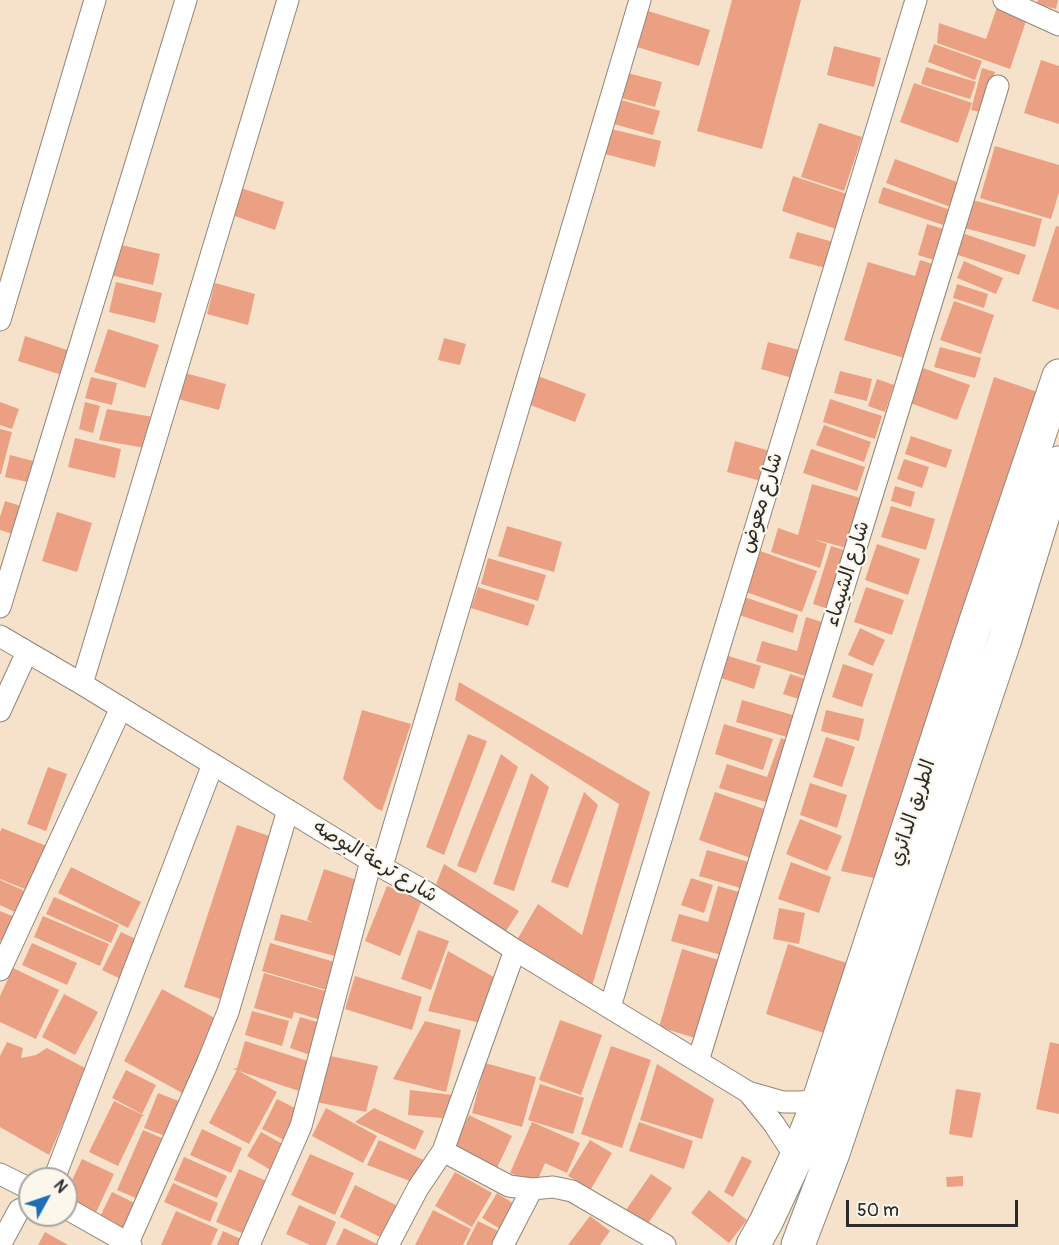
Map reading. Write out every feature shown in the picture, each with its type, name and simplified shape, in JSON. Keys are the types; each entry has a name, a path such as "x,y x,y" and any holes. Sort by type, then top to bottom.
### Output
{"highway":[{"name":"الطريق الدائري","path":"753,1245 796,1158 819,1100 1059,376"},
{"name":"الطريق الدائري","path":"798,1245 833,1153 1005,639 1059,463"}],"street":[{"path":"0,320 95,0"},
{"path":"0,607 186,0"},
{"path":"82,684 288,0"},
{"path":"249,1245 301,1126 377,864 640,0"},
{"name":"شارع معوض","path":"610,1007 916,0"},
{"path":"1004,0 1059,25"},
{"name":"شارع الشيماء","path":"698,1061 998,86"},
{"name":"شارع ترعة البوصه","path":"0,636 426,892 515,950 748,1092"},
{"path":"0,711 27,652"},
{"path":"0,970 122,708"},
{"path":"59,1167 213,764"},
{"path":"78,1215 129,1244 228,1012 288,810"},
{"path":"388,1245 418,1188 443,1151 515,950"},
{"path":"748,1092 783,1102 819,1100"},
{"path":"748,1092 774,1124 796,1158"},
{"path":"443,1151 509,1186 532,1189 553,1187 572,1191 665,1245"},
{"path":"0,1174 18,1183"},
{"path":"503,1245 532,1189"},
{"path":"0,1245 18,1212"}],"building":[{"path":"732,0 801,0 762,149 697,131"},
{"path":"1038,0 1058,0 1056,9 1037,4"},
{"path":"997,7 1027,18 1010,69 937,43 939,23 986,39"},
{"path":"648,11 710,30 699,66 637,47"},
{"path":"934,44 982,61 975,80 928,62"},
{"path":"834,46 881,58 874,87 827,75"},
{"path":"1041,60 1059,66 1059,124 1024,113"},
{"path":"926,67 976,82 970,99 921,84"},
{"path":"982,68 995,72 985,113 971,110"},
{"path":"620,71 662,82 655,107 614,96"},
{"path":"914,83 972,103 958,143 900,122"},
{"path":"610,97 660,111 653,135 603,121"},
{"path":"819,123 862,137 844,191 801,177"},
{"path":"607,128 661,141 655,167 601,153"},
{"path":"995,146 1059,165 1059,192 1051,219 980,198"},
{"path":"895,159 962,184 953,208 886,183"},
{"path":"793,176 853,196 842,231 782,211"},
{"path":"883,187 951,210 946,226 878,203"},
{"path":"241,188 284,202 275,230 232,215"},
{"path":"969,199 1042,219 1035,247 961,227"},
{"path":"927,224 947,230 937,261 918,255"},
{"path":"1056,226 1059,227 1059,310 1032,301"},
{"path":"797,232 837,243 829,269 789,258"},
{"path":"962,233 1026,255 1019,275 955,254"},
{"path":"117,244 160,254 153,285 110,275"},
{"path":"920,260 942,267 914,361 844,340 868,262 915,276"},
{"path":"964,261 1003,278 996,294 957,278"},
{"path":"116,282 162,293 155,323 109,312"},
{"path":"215,283 255,294 248,325 207,314"},
{"path":"957,284 988,294 984,308 953,298"},
{"path":"954,301 994,315 981,354 940,340"},
{"path":"108,329 159,345 145,388 94,372"},
{"path":"25,336 70,351 62,375 18,361"},
{"path":"444,338 466,344 460,365 438,360"},
{"path":"768,342 803,351 796,379 761,369"},
{"path":"940,347 981,358 975,378 934,367"},
{"path":"923,368 970,385 957,420 910,403"},
{"path":"840,371 872,379 867,401 834,393"},
{"path":"185,373 226,384 219,410 178,399"},
{"path":"530,373 586,394 575,422 520,401"},
{"path":"91,377 117,383 112,405 85,398"},
{"path":"994,377 1043,394 888,881 841,871"},
{"path":"877,379 894,385 885,412 868,406"},
{"path":"830,399 882,416 875,439 823,422"},
{"path":"0,402 19,409 12,429 0,425"},
{"path":"85,402 100,406 93,433 79,429"},
{"path":"107,409 153,417 145,448 99,440"},
{"path":"824,425 871,442 864,462 816,445"},
{"path":"0,429 12,432 1,474 0,474"},
{"path":"911,436 952,450 946,468 905,454"},
{"path":"75,438 121,449 115,478 68,467"},
{"path":"735,441 777,453 769,483 727,472"},
{"path":"811,449 865,467 857,491 803,473"},
{"path":"10,455 37,462 32,483 5,477"},
{"path":"904,459 929,467 922,488 897,479"},
{"path":"812,484 864,499 850,549 813,539 827,544 820,568 771,552 778,528 798,535"},
{"path":"895,486 915,492 911,507 891,501"},
{"path":"5,501 27,508 19,536 0,530 0,517"},
{"path":"891,506 935,519 926,550 881,537"},
{"path":"57,512 92,523 77,572 42,561"},
{"path":"507,526 562,542 554,572 498,556"},
{"path":"877,544 920,559 908,595 865,580"},
{"path":"831,546 862,556 844,614 813,604"},
{"path":"760,551 817,571 802,612 746,592"},
{"path":"488,558 546,575 538,601 481,584"},
{"path":"478,587 535,605 528,626 471,608"},
{"path":"866,587 904,600 892,635 854,622"},
{"path":"744,597 798,615 793,633 739,615"},
{"path":"806,617 838,627 822,681 756,661 762,641 797,651"},
{"path":"860,628 885,640 873,666 848,655"},
{"path":"725,655 761,666 754,689 718,677"},
{"path":"843,664 873,674 862,707 832,697"},
{"path":"790,674 817,683 811,703 783,694"},
{"path":"459,682 650,792 592,986 514,945 538,904 582,935 619,804 455,700"},
{"path":"742,700 796,716 790,738 736,722"},
{"path":"362,710 411,724 382,811 343,779"},
{"path":"826,710 864,719 859,741 821,731"},
{"path":"724,724 773,739 763,770 715,754"},
{"path":"468,734 487,741 444,855 426,847"},
{"path":"826,737 855,747 842,787 813,777"},
{"path":"781,738 804,746 769,803 719,788 727,764 767,777"},
{"path":"501,754 518,767 476,873 457,866"},
{"path":"48,767 67,774 46,831 27,824"},
{"path":"531,773 549,787 514,891 493,884"},
{"path":"810,783 847,795 837,828 800,815"},
{"path":"584,792 598,805 568,888 551,882"},
{"path":"715,792 767,810 751,858 699,840"},
{"path":"800,819 842,836 827,871 786,854"},
{"path":"237,825 287,842 233,1003 184,987"},
{"path":"2,828 49,847 30,891 0,879 0,832"},
{"path":"707,850 752,863 744,889 699,876"},
{"path":"791,862 831,877 819,913 778,899"},
{"path":"444,864 519,911 502,937 436,884"},
{"path":"71,867 141,902 128,928 58,893"},
{"path":"324,869 360,881 339,957 274,940 281,914 314,923 307,920"},
{"path":"691,878 713,885 704,913 681,905"},
{"path":"0,880 27,892 17,913 0,905"},
{"path":"387,886 422,900 400,956 365,941"},
{"path":"718,886 756,897 739,960 671,941 679,914 708,922"},
{"path":"54,897 119,925 111,943 46,914"},
{"path":"779,908 805,913 799,944 773,939"},
{"path":"0,911 17,918 6,943 0,940"},
{"path":"43,916 109,944 100,966 34,937"},
{"path":"418,930 449,941 431,990 401,979"},
{"path":"121,932 144,943 125,981 102,970"},
{"path":"32,943 77,963 67,985 22,965"},
{"path":"270,943 338,963 330,991 262,971"},
{"path":"788,944 856,966 833,1036 766,1014"},
{"path":"682,949 732,964 708,1042 659,1027"},
{"path":"448,951 499,980 485,1024 428,1011"},
{"path":"13,968 59,990 36,1039 0,1022 0,996"},
{"path":"264,973 329,992 321,1020 294,1012 292,1019 254,1008"},
{"path":"355,976 422,997 412,1030 345,1009"},
{"path":"162,989 222,1022 184,1094 124,1061"},
{"path":"64,994 98,1012 75,1055 42,1037"},
{"path":"252,1011 289,1021 282,1046 245,1035"},
{"path":"300,1017 324,1024 313,1056 290,1048"},
{"path":"560,1020 602,1035 581,1095 539,1080"},
{"path":"425,1021 461,1030 446,1092 393,1079"},
{"path":"245,1041 314,1063 305,1093 233,1069 237,1068"},
{"path":"7,1042 23,1048 21,1058 36,1055 47,1048 87,1069 49,1155 0,1127 0,1056"},
{"path":"1050,1042 1059,1044 1059,1114 1036,1109"},
{"path":"611,1046 651,1060 622,1148 581,1134"},
{"path":"321,1054 378,1066 366,1112 311,1101"},
{"path":"485,1063 536,1077 522,1127 472,1113"},
{"path":"657,1064 714,1099 702,1139 640,1120"},
{"path":"126,1070 156,1085 142,1114 112,1098"},
{"path":"237,1070 277,1092 249,1144 209,1123"},
{"path":"540,1084 584,1098 573,1134 528,1120"},
{"path":"956,1089 981,1093 972,1138 949,1134"},
{"path":"410,1090 453,1095 452,1119 408,1115"},
{"path":"158,1093 197,1108 184,1143 144,1128"},
{"path":"277,1099 313,1117 298,1147 262,1129"},
{"path":"114,1101 145,1116 142,1116 118,1166 89,1152"},
{"path":"326,1108 377,1136 363,1163 312,1136"},
{"path":"374,1108 424,1131 415,1150 355,1122"},
{"path":"469,1115 512,1136 496,1170 453,1149"},
{"path":"532,1122 580,1143 567,1173 545,1163 536,1184 510,1173"},
{"path":"639,1122 693,1141 684,1169 629,1151"},
{"path":"202,1129 242,1148 231,1173 190,1155"},
{"path":"143,1130 176,1144 150,1204 117,1190"},
{"path":"261,1132 288,1147 274,1172 247,1156"},
{"path":"379,1140 426,1161 410,1181 367,1165"},
{"path":"590,1140 612,1153 591,1189 568,1176"},
{"path":"310,1154 354,1173 335,1215 291,1195"},
{"path":"742,1156 752,1161 733,1197 724,1192"},
{"path":"184,1157 227,1176 217,1198 174,1180"},
{"path":"82,1159 114,1174 93,1219 78,1212 78,1168"},
{"path":"239,1169 278,1186 256,1239 216,1222"},
{"path":"455,1172 492,1193 472,1227 435,1206"},
{"path":"651,1174 672,1188 647,1225 626,1210"},
{"path":"963,1176 963,1186 947,1187 946,1177"},
{"path":"173,1183 218,1203 210,1222 164,1202"},
{"path":"355,1185 398,1206 382,1238 340,1217"},
{"path":"709,1190 747,1220 729,1243 691,1213"},
{"path":"112,1192 149,1210 135,1240 97,1223"},
{"path":"497,1193 519,1207 505,1232 482,1218"},
{"path":"299,1205 336,1222 326,1245 310,1245 286,1234"},
{"path":"433,1210 471,1229 463,1245 415,1245"},
{"path":"176,1211 218,1229 211,1245 161,1245"},
{"path":"590,1216 610,1231 600,1245 568,1245"},
{"path":"478,1221 518,1241 516,1245 466,1245"},
{"path":"344,1228 379,1245 336,1245"},
{"path":"223,1231 254,1245 217,1245"},
{"path":"45,1232 68,1245 38,1245"}]}
